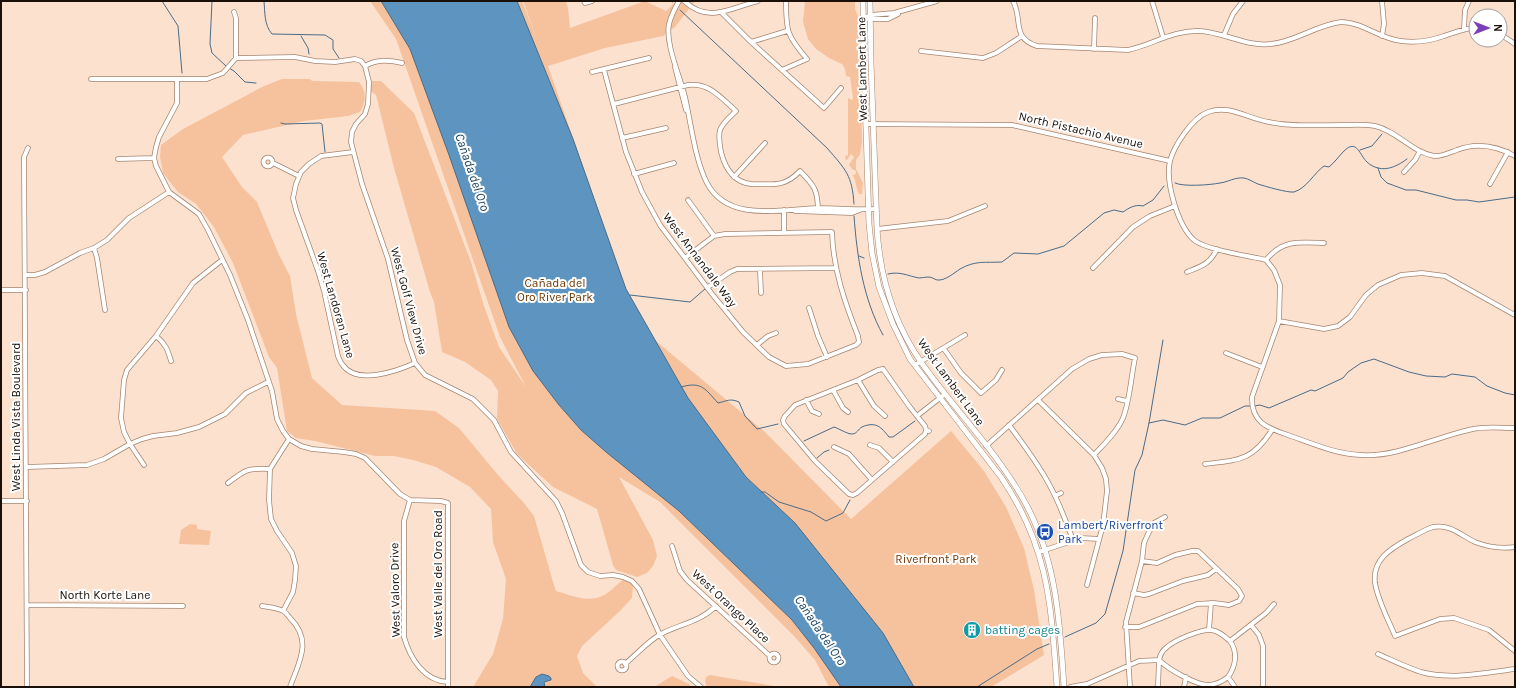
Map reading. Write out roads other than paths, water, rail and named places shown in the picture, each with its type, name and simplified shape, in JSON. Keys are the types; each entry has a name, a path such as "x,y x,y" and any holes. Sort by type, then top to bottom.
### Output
{"main road":[{"name":"West Lambert Lane","path":"863,1 869,209 872,253 881,292 896,333 915,365 1006,484 1028,524 1039,552 1051,606 1057,687"},
{"name":"West Lambert Lane","path":"870,1 877,229 881,264 889,296 903,330 920,362 1007,473 1036,525 1052,572 1058,605 1064,687"}],"street":[{"path":"585,2 592,1"},
{"path":"679,1 671,18 669,41 704,177 711,190 717,197 740,209 876,209"},
{"path":"684,1 693,9 708,14 721,12 758,1"},
{"path":"782,70 806,58 787,31 786,1"},
{"path":"863,18 888,19 903,11 937,1"},
{"path":"1014,1 1017,10 1019,31 1027,41 1037,46 1128,50 1163,37 1190,31 1224,35 1256,45 1272,44 1341,22 1352,23 1382,36 1401,41 1425,41 1468,29"},
{"path":"1152,1 1163,37"},
{"path":"1224,35 1233,14 1243,1"},
{"path":"1382,1 1384,24 1382,36"},
{"path":"1464,29 1465,10 1469,1"},
{"path":"91,79 207,79 223,73 236,58 236,18 234,12"},
{"path":"721,12 751,42 824,108 841,88"},
{"path":"1094,48 1095,18"},
{"path":"751,42 787,31"},
{"path":"921,51 983,58 996,53 1022,36"},
{"path":"236,58 295,57 316,61 335,62 355,60 361,62 365,66 372,62 390,60 402,63"},
{"path":"592,72 649,58"},
{"name":"West Golf View Drive","path":"365,66 368,82 368,104 365,114 356,124 352,132 351,142 362,184 388,259 407,340 415,363 424,375 473,399 494,420 511,452 556,501 562,513 581,565 588,572 600,576 613,575 623,577 632,581 640,589 660,635 688,676 701,687"},
{"name":"West Annandale Way","path":"604,70 622,138 634,174 660,225 743,332 769,357 786,366 808,364 856,345 859,342"},
{"path":"177,80 176,103 158,137 154,158 160,177 169,192 199,214 230,275 248,320 272,391 277,419 289,439 301,446 312,449 356,454 365,458 400,494 410,500"},
{"path":"614,104 696,84 708,87 736,111 723,124 719,139 726,168 734,177 746,184 779,184 789,181 800,171 816,189 818,210"},
{"path":"1515,156 1494,147 1478,145 1464,147 1447,154 1435,156 1420,151 1394,134 1375,126 1301,126 1268,122 1242,113 1223,109 1208,112 1194,121 1182,136 1170,161 1169,174 1175,206 1183,227 1194,240 1217,249 1266,260 1274,270 1280,285 1278,321 1254,390 1252,406 1256,417 1261,423 1272,430 1340,453 1361,455 1386,453 1480,428 1515,428"},
{"name":"North Pistachio Avenue","path":"866,124 1012,125 1170,161"},
{"path":"622,138 666,128"},
{"path":"734,177 765,143"},
{"name":"West Linda Vista Boulevard","path":"27,687 26,290 24,157 28,148"},
{"path":"1404,172 1415,160 1420,151"},
{"name":"West Landoran Lane","path":"353,152 321,156 309,164 299,176 293,198 324,291 338,356 342,365 354,373 367,375 386,374 415,363"},
{"path":"1490,184 1508,152"},
{"path":"118,159 154,158"},
{"path":"272,163 299,176"},
{"path":"634,174 674,163"},
{"path":"25,275 35,275 45,272 94,248 107,240 129,218 169,192"},
{"path":"688,200 714,236"},
{"path":"877,229 948,221 985,206"},
{"path":"1093,268 1134,227 1150,216 1175,206"},
{"path":"784,210 784,233"},
{"path":"686,258 714,236 725,234 832,232 836,268 842,295 859,342 864,343"},
{"path":"1266,260 1273,252 1286,244 1298,242 1324,244"},
{"path":"94,248 97,258 105,310"},
{"path":"1187,272 1202,266 1212,258 1217,249"},
{"path":"144,465 124,432 121,418 124,380 127,370 156,336 193,282 222,260"},
{"path":"708,287 730,272 737,270 836,268"},
{"path":"760,270 760,293"},
{"path":"1278,321 1324,329 1338,326 1350,317 1366,295 1378,285 1401,276 1422,273 1446,276 1515,315"},
{"path":"1,290 26,290"},
{"path":"809,308 818,336 827,357"},
{"path":"757,345 768,336 776,333"},
{"path":"915,365 965,335"},
{"path":"156,336 168,349 171,361"},
{"path":"944,348 961,374 981,393 996,380 1002,370"},
{"path":"1226,353 1262,367"},
{"path":"986,446 1072,369 1089,359 1102,355 1122,354 1135,358 1123,420 1094,455"},
{"path":"883,368 928,430 853,496 849,494 815,461 784,424 783,419 795,405 858,380 883,368"},
{"path":"858,380 874,406 885,416"},
{"path":"27,467 87,465 104,459 130,444 153,436 199,428 213,422 225,414 246,393 256,386 268,382"},
{"path":"833,390 843,408 848,412"},
{"path":"917,416 945,394"},
{"path":"1118,399 1127,401"},
{"path":"806,400 812,411 819,414"},
{"path":"1038,400 1094,455 1102,468 1106,480 1107,491 1103,525 1087,585"},
{"path":"1009,425 1033,457 1055,496 1073,540"},
{"path":"1205,464 1234,461 1252,454 1263,443 1272,430"},
{"path":"283,611 293,592 296,566 292,553 277,531 271,519 269,509 270,468 289,439"},
{"path":"870,445 879,448 893,462"},
{"path":"834,447 849,454 872,480"},
{"path":"228,483 242,472 252,468 270,468"},
{"path":"1055,496 1061,493"},
{"name":"West Valle del Oro Road","path":"410,500 441,501 448,503 448,685"},
{"name":"West Valoro Drive","path":"410,500 404,521 404,637 408,649 419,667 428,674 448,685"},
{"path":"1,501 27,501"},
{"path":"1130,687 1125,627 1142,561 1144,543 1154,523 1165,517"},
{"path":"1515,547 1483,545 1450,527 1438,526 1426,529 1389,549 1377,565 1375,578 1378,592 1395,636 1440,619 1454,618 1489,630 1515,651"},
{"path":"1039,552 1073,540 1085,538 1099,539"},
{"name":"West Orango Place","path":"672,546 684,576 770,656"},
{"path":"1125,627 1140,627 1192,606 1210,603 1229,605 1239,601 1242,596 1238,589 1198,551 1175,555 1157,563 1142,561"},
{"path":"1133,593 1144,595 1149,594 1183,581 1211,574 1216,569"},
{"path":"1209,630 1210,603"},
{"path":"1230,641 1266,613 1274,604"},
{"name":"North Korte Lane","path":"27,605 183,606"},
{"path":"262,606 283,611 294,622 300,633 303,646 300,664 290,687"},
{"path":"625,664 660,635 676,627 696,621 716,606"},
{"path":"1251,625 1259,635 1263,646 1263,687"},
{"path":"1070,687 1086,684 1142,661 1159,660 1164,665 1186,677 1211,686 1228,677 1232,671 1235,658 1234,648 1230,641 1222,634 1209,630 1199,632 1169,645 1164,649 1159,660 1158,687"},
{"path":"1378,654 1406,667 1437,675 1468,675 1515,669"},
{"path":"1184,687 1186,677"},
{"path":"1228,677 1235,687"}],"water":[{"name":"Cañada del Oro River Park","path":"381,1 517,1 573,139 626,289 688,398 746,477 795,523 883,633 914,687 841,687 814,648 792,620 679,511 581,430 559,405 533,371 509,327 410,49"},
{"path":"542,674 551,678 551,680 544,682 545,687 530,687 536,677"}],"waterway":[{"path":"162,1 178,26 182,73"},
{"path":"212,1 210,44 212,53 226,66"},
{"path":"264,1 266,23 272,34 325,35 333,40 333,49 339,58"},
{"path":"680,10 827,148 839,162 850,179 854,204"},
{"path":"301,36 308,48 309,54"},
{"path":"229,68 245,82 256,83"},
{"path":"281,123 322,124 325,152"},
{"path":"1360,150 1372,146 1382,134"},
{"path":"1175,183 1184,185 1203,185 1244,178 1270,188 1294,192 1307,184 1324,166 1329,167 1348,147 1352,146 1358,149 1368,163 1378,168 1381,177 1387,183 1406,190 1416,190 1456,200 1479,202 1515,197"},
{"path":"1378,168 1386,169 1407,159"},
{"path":"888,274 900,273 919,278 929,277 940,280 971,264 981,262 1002,262 1014,253 1038,254 1064,246 1104,213 1114,210 1123,212 1135,206 1143,206 1153,200 1164,186"},
{"path":"854,216 862,277 870,307 883,335"},
{"path":"859,256 864,258"},
{"path":"630,295 690,302 705,289"},
{"path":"1065,637 1096,623 1105,614 1123,551 1135,470 1142,455 1149,423 1163,340"},
{"path":"1254,406 1260,405 1269,408 1311,390 1315,391 1343,378 1348,372 1361,363 1374,359 1409,372 1426,376 1445,377 1452,374 1475,377 1487,386 1515,395"},
{"path":"681,387 688,385 699,386 706,390 718,403 731,400 739,402 745,416 757,429 778,424"},
{"path":"1149,423 1163,420 1185,425 1202,418 1220,418 1245,406 1250,406"},
{"path":"804,441 834,427 852,434 867,425 878,426 889,437 893,437 915,421"},
{"path":"817,458 829,450"},
{"path":"761,492 765,492 779,502 811,512 826,521 843,513 850,500"},
{"path":"977,687 1037,649 1049,644"}],"place":[{"name":"Lambert/Riverfront Park","path":"1045,532"},
{"name":"batting cages","path":"972,630"}],"water label":[{"name":"Cañada del Oro","path":"473,172"},
{"name":"Cañada del Oro","path":"821,630"}],"park label":[{"name":"Riverfront Park","path":"936,559"}]}
